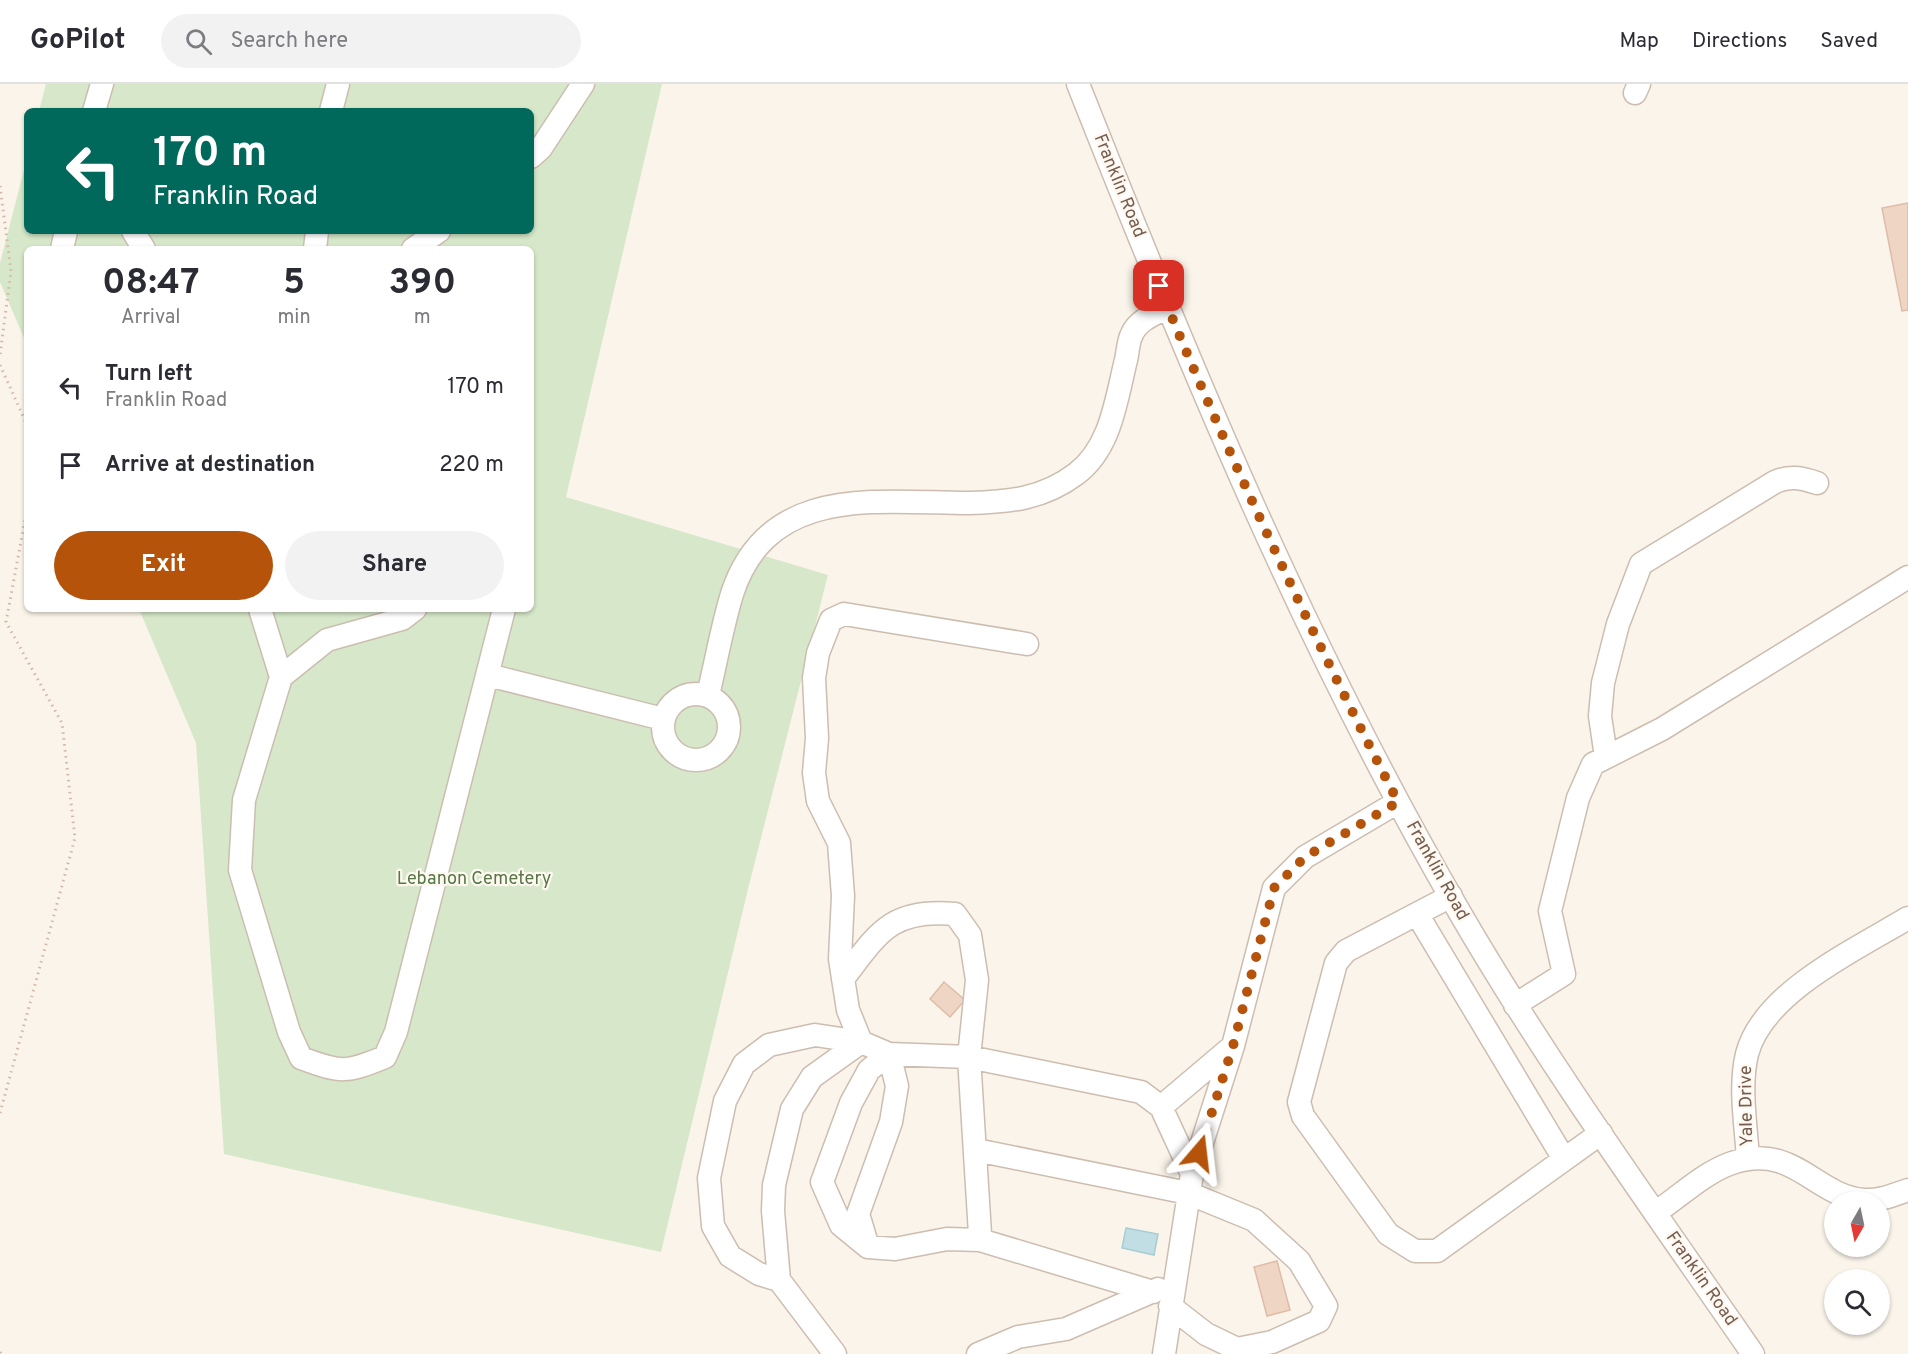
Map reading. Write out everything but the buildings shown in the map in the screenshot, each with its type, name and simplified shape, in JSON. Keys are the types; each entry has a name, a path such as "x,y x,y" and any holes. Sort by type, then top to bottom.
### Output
{"street":[{"path":"95,108 102,84"},
{"path":"332,108 338,84"},
{"path":"534,153 541,147 583,84"},
{"name":"Franklin Road","path":"1078,84 1168,307 1280,563 1334,678 1398,802 1515,1005 1753,1354"},
{"path":"418,246 436,234"},
{"path":"708,696 733,593 753,554 768,536 787,521 814,509 847,503 1003,502 1030,498 1058,488 1079,472 1097,451 1110,428 1132,333 1143,320 1168,307"},
{"path":"1606,757 1600,716 1603,683 1618,624 1641,564 1775,482 1784,478 1800,477 1817,483"},
{"path":"1515,1005 1564,974 1550,911 1578,798 1593,764 1662,729 1908,577"},
{"path":"261,612 280,678 244,800 240,870 289,1032 301,1058 330,1069 352,1070 385,1057 396,1032 503,612"},
{"path":"280,678 327,640 402,619 412,612"},
{"path":"861,1042 848,1010 840,959 843,896 839,843 818,801 814,773 817,738 814,678 818,653 831,620 844,614 1027,644"},
{"path":"488,675 663,719"},
{"path":"697,693 708,696 719,702 726,711 730,723 729,735 721,750 712,757 700,760 689,759 673,752 663,731 663,719 675,700 697,693"},
{"path":"1164,1354 1162,1299 1175,1274 1190,1184 1233,1046 1274,888 1305,857 1398,802"},
{"path":"1451,896 1346,951 1336,963 1299,1102 1303,1116 1388,1234 1415,1251 1437,1251 1601,1133"},
{"path":"843,979 878,934 902,919 927,912 955,914 970,936 977,980 969,1057 980,1234"},
{"path":"1417,914 1564,1159"},
{"name":"Yale Drive","path":"1655,1213 1720,1169 1748,1159 1744,1078 1747,1053 1762,1020 1778,1002 1797,987 1908,918"},
{"path":"779,1280 759,1274 730,1256 713,1226 709,1178 725,1101 744,1064 769,1045 815,1035 861,1042 889,1054 969,1057 1141,1092 1161,1107 1190,1184"},
{"path":"835,1354 779,1280 773,1210 774,1185 792,1109 812,1077 861,1042"},
{"path":"1161,1107 1233,1046"},
{"path":"889,1054 869,1070 851,1102 822,1182 841,1225 868,1247 895,1249 947,1239 980,1240 1162,1299 1206,1334 1236,1351 1272,1342 1319,1321 1326,1306 1299,1261 1254,1220 1190,1184 976,1150"},
{"path":"868,1247 858,1214 891,1122 897,1086 889,1054"},
{"path":"1748,1159 1784,1162 1852,1198 1876,1200 1908,1190"},
{"path":"978,1354 1018,1337 1065,1329 1162,1299"}],"path":[{"path":"0,186 11,271 0,355"},
{"path":"0,365 24,417"},
{"path":"0,1113 75,838 62,723 6,622 24,525"}],"green space":[{"name":"Lebanon Cemetery","path":"46,84 662,84 566,497 828,575 749,885 661,1252 224,1154 196,743 140,612 534,612 534,246 24,246 24,338 0,282 0,263 24,170 24,234 534,234 534,108 40,108"}],"water":[{"path":"1126,1228 1158,1234 1154,1255 1122,1248"}],"route":[{"path":"1159,286 1280,563 1334,678 1398,802 1305,857 1287,872 1274,888 1233,1046 1199,1153"}]}
